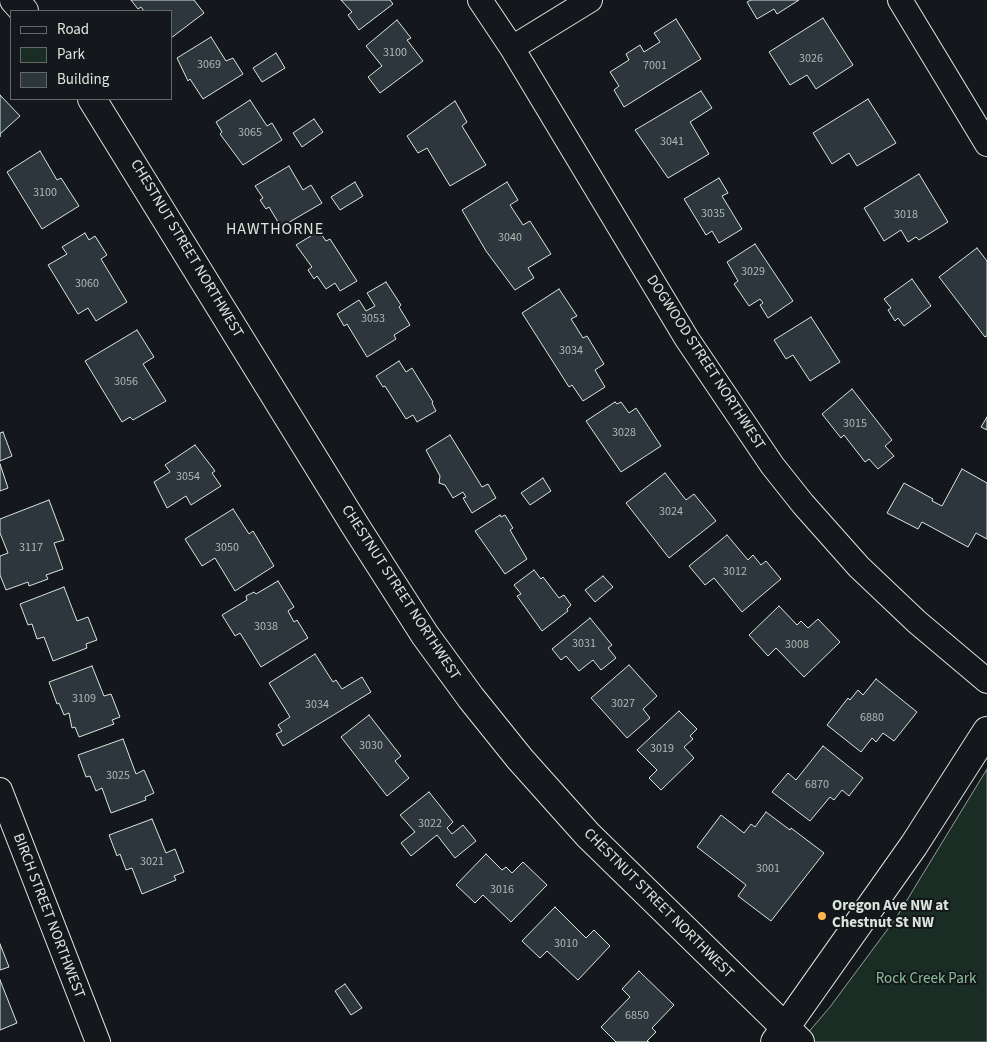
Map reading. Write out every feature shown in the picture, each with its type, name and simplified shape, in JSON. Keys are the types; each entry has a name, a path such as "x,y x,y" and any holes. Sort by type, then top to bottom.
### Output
{"street":[{"path":"14,0 23,10"},
{"name":"DOGWOOD STREET NORTHWEST","path":"480,0 512,48 687,339 772,465 803,504 859,567 917,622 987,681"},
{"path":"512,48 590,0"},
{"path":"900,0 987,144"},
{"name":"CHESTNUT STREET NORTHWEST","path":"93,100 356,527 425,635 471,698 520,759 588,835 786,1037"},
{"path":"786,1037 914,845 987,731"},
{"name":"BIRCH STREET NORTHWEST","path":"0,790 98,1042"}],"green space":[{"name":"Rock Creek Park","path":"987,769 987,1042 800,1042 830,1007 896,918"}],"building":[{"path":"131,0 194,0 204,13 172,37 172,10 143,10 141,7 138,9"},
{"path":"341,0 390,0 393,4 359,30 348,15 352,12"},
{"path":"751,0 799,0 777,14 774,9 757,19 747,2"},
{"path":"823,18 853,65 816,89 807,75 790,85 769,52"},
{"path":"676,19 701,59 624,107 614,90 619,86 610,72 629,60 626,54 640,45 644,52 660,42 654,33"},
{"path":"397,20 411,38 407,40 423,61 380,93 368,77 382,66 366,46"},
{"path":"211,37 226,61 233,58 243,74 203,99 190,79 188,81 177,58"},
{"path":"276,53 285,68 262,82 253,68"},
{"path":"701,91 712,108 690,122 709,154 668,178 635,130"},
{"path":"0,95 20,116 0,134"},
{"path":"868,99 896,143 857,166 849,153 832,164 813,133"},
{"path":"250,100 267,126 272,123 282,140 243,165 220,134 222,132 216,122"},
{"path":"455,101 467,122 462,126 486,165 450,186 427,148 418,153 407,136"},
{"path":"314,119 323,132 302,147 293,133"},
{"path":"40,151 57,180 61,178 79,206 42,229 7,172"},
{"path":"289,166 303,190 311,185 322,203 281,227 269,207 266,209 260,200 263,198 255,186"},
{"path":"919,174 948,222 919,240 916,237 908,242 901,230 884,241 864,208"},
{"path":"719,178 728,193 722,196 742,229 719,243 712,231 706,235 684,199"},
{"path":"355,182 363,196 340,210 331,197"},
{"path":"507,182 518,200 510,205 523,225 530,221 551,254 528,268 534,278 515,290 486,251 462,210"},
{"path":"319,231 326,241 330,239 357,281 340,291 335,283 326,289 317,276 314,279 308,270 312,267 296,245"},
{"path":"85,233 89,240 95,236 107,255 101,259 127,302 96,321 88,308 78,314 48,265 67,254 62,247"},
{"path":"755,244 793,301 768,318 760,305 763,303 760,299 749,306 734,284 738,281 727,262"},
{"path":"977,248 987,261 987,336 985,337 939,277"},
{"path":"912,279 931,306 904,326 898,318 895,321 888,310 891,308 884,299"},
{"path":"386,282 401,305 399,307 410,325 394,335 396,339 367,357 347,324 344,326 337,314 359,300 366,311 375,306 367,293"},
{"path":"559,289 577,316 571,319 583,338 587,336 604,364 595,370 605,387 583,401 572,385 569,387 522,313"},
{"path":"811,317 840,362 810,381 793,355 786,359 774,340"},
{"path":"137,330 154,357 143,364 166,401 133,420 130,417 122,422 85,361"},
{"path":"399,361 406,372 412,368 433,402 436,411 417,422 413,415 406,419 385,386 383,387 376,376"},
{"path":"852,389 892,440 885,446 894,456 878,469 869,459 865,462 844,435 841,438 822,414"},
{"path":"615,402 617,404 621,402 629,413 636,408 661,446 621,472 586,421"},
{"path":"987,417 987,430 981,427"},
{"path":"3,432 12,456 0,461 0,433"},
{"path":"450,435 482,487 488,484 496,498 472,513 463,498 466,497 463,492 453,498 445,485 439,483 440,476 426,450"},
{"path":"195,445 215,471 212,473 221,486 191,505 186,496 167,508 154,482 170,472 165,465"},
{"path":"0,464 8,488 0,491"},
{"path":"962,469 987,483 987,539 976,533 968,547 922,522 918,529 887,513 904,483 942,506"},
{"path":"665,473 686,500 694,494 716,521 669,558 626,503"},
{"path":"543,478 551,491 530,505 521,493"},
{"path":"49,500 64,540 54,543 63,569 46,575 48,579 29,586 28,582 6,590 0,575 0,556 8,553 0,533 0,519"},
{"path":"233,509 249,534 253,531 274,566 235,591 215,558 202,566 185,539"},
{"path":"500,515 501,517 505,515 513,528 510,530 527,559 505,574 475,531"},
{"path":"727,535 748,560 753,555 761,565 766,561 781,579 742,612 714,578 705,585 689,566"},
{"path":"534,570 541,579 543,577 559,598 564,595 571,605 567,609 568,611 542,631 517,596 521,594 514,585"},
{"path":"603,576 613,587 595,602 585,590"},
{"path":"278,581 294,607 288,611 294,622 297,620 308,638 261,667 240,633 235,636 222,615 247,600 246,596 254,592 256,594"},
{"path":"64,587 77,621 88,617 97,640 86,644 87,648 53,661 44,637 37,639 32,624 28,625 20,604"},
{"path":"779,606 797,625 801,621 808,628 818,619 840,642 804,677 776,648 768,656 749,635"},
{"path":"590,618 612,645 608,648 616,658 601,670 593,660 579,671 566,656 561,660 552,649"},
{"path":"315,654 333,682 336,680 342,689 362,677 371,692 283,746 276,734 282,731 278,725 290,717 269,683"},
{"path":"629,665 657,696 643,709 650,718 627,738 591,698"},
{"path":"92,666 104,696 111,694 120,717 112,720 114,724 79,737 75,727 72,728 69,713 64,715 59,703 57,704 49,682"},
{"path":"876,679 917,712 894,741 883,733 876,742 872,738 861,752 827,725 848,698 850,700 858,690 863,695"},
{"path":"679,711 697,729 690,736 693,739 684,747 694,758 661,790 649,778 657,770 637,750"},
{"path":"369,715 401,756 395,761 409,778 387,796 341,737"},
{"path":"123,739 136,774 144,770 154,793 145,797 146,800 111,813 102,788 96,791 90,776 86,777 78,755"},
{"path":"823,746 863,778 849,796 842,790 834,800 830,797 810,821 772,792 788,773 796,780"},
{"path":"429,792 453,822 447,828 452,834 463,825 476,841 455,858 437,835 411,856 401,843 415,832 400,815"},
{"path":"766,812 824,853 771,921 738,896 746,885 697,847 721,815 744,833 751,824 755,827"},
{"path":"152,819 166,853 175,849 184,872 174,876 176,880 142,894 132,868 126,870 120,854 117,856 109,835"},
{"path":"486,854 502,870 506,867 512,873 523,862 547,885 511,922 483,895 475,903 456,885"},
{"path":"555,907 586,938 594,930 610,946 578,980 547,951 540,958 522,941"},
{"path":"0,944 9,967 0,970"},
{"path":"639,971 674,1005 652,1028 656,1032 647,1041 649,1042 616,1042 601,1027 630,997 622,989"},
{"path":"0,980 17,1023 0,1030"},
{"path":"345,984 362,1008 351,1015 335,991"}],"place":[{"name":"Oregon Ave NW at Chestnut St NW","path":"822,916"}],"district":[{"name":"HAWTHORNE","path":"275,230"}]}
